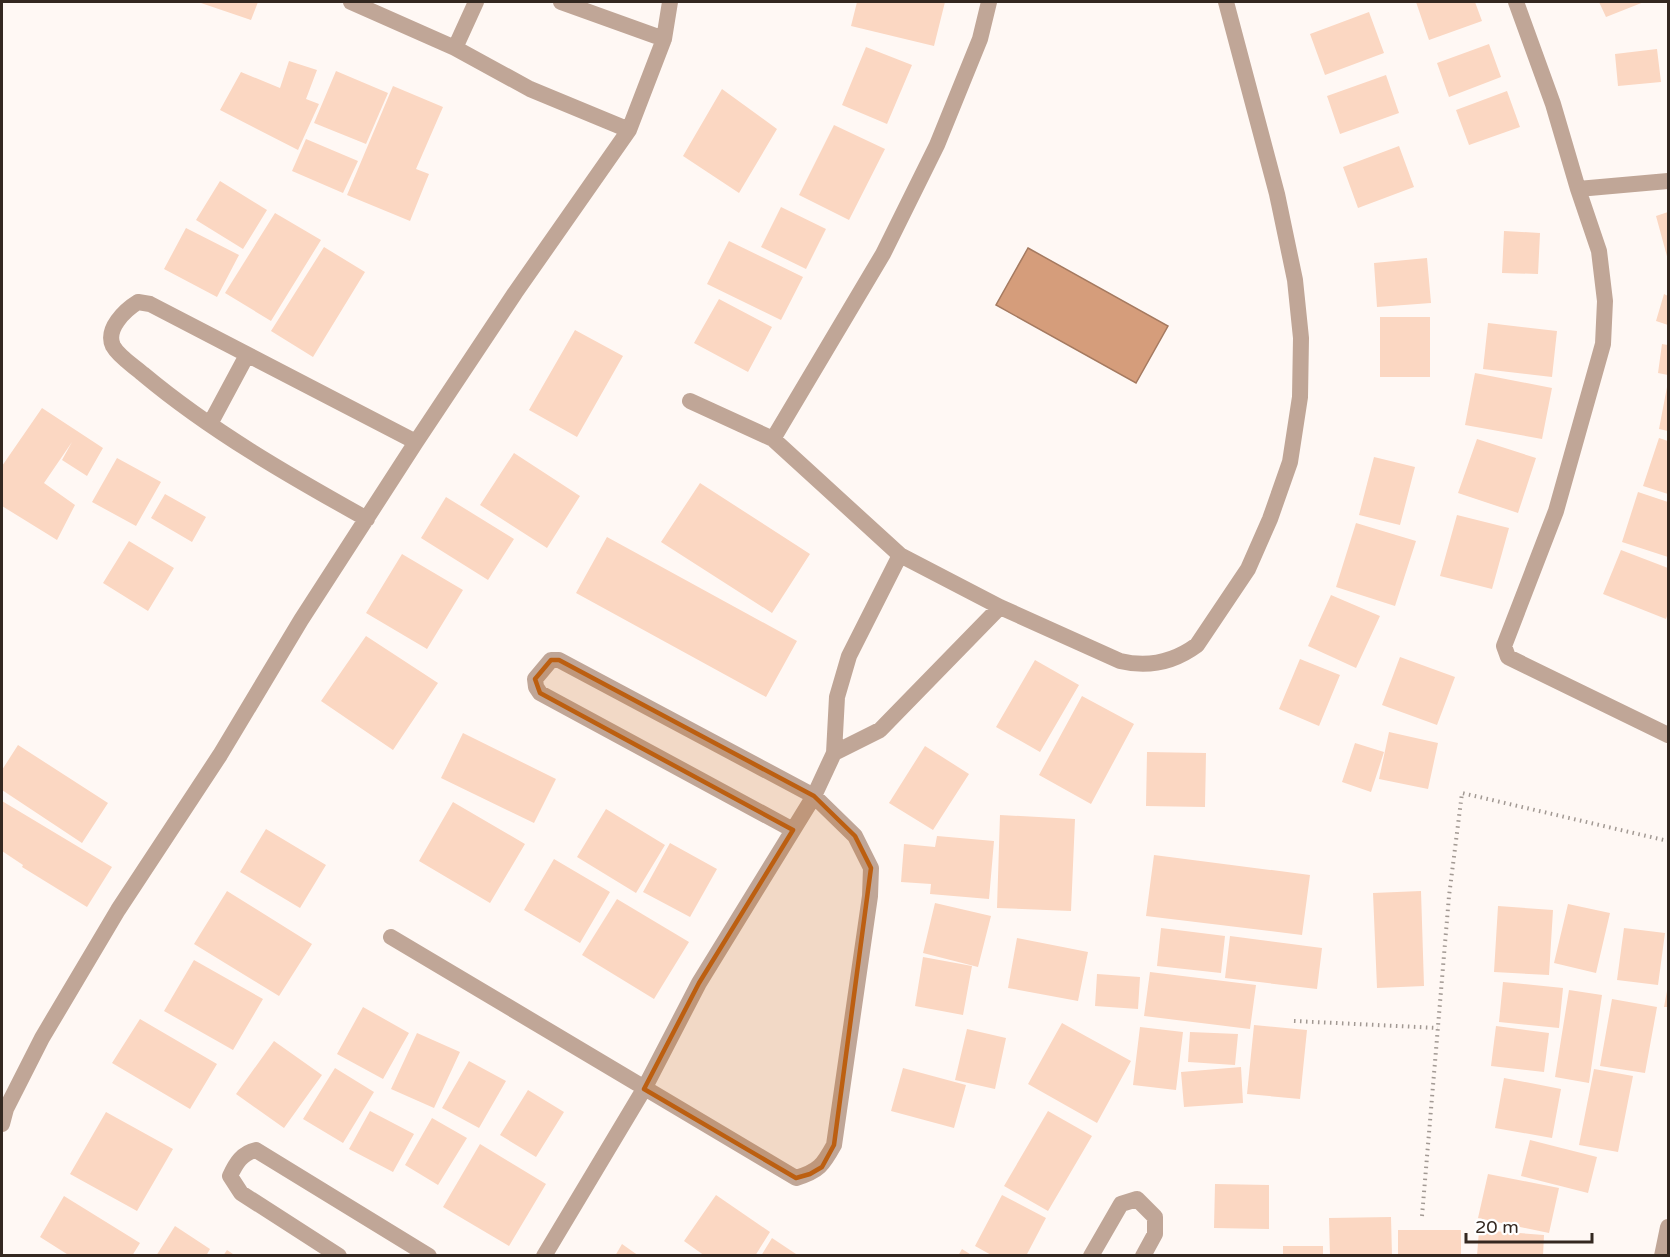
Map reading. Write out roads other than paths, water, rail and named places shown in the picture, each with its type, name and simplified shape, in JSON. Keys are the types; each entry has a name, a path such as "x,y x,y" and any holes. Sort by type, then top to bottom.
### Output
{"street":[{"path":"351,2 455,48 530,89 629,130"},
{"path":"455,48 476,2"},
{"path":"561,2 664,39"},
{"path":"2,1124 6,1108 42,1038 118,910 220,755 301,620 416,442 515,293 629,130 664,39 670,2"},
{"path":"773,439 883,254 937,145 980,39 989,2"},
{"path":"690,401 773,439 900,555 1000,608 1120,661 1133,664 1164,663 1185,654 1197,645 1248,569 1270,519 1290,462 1300,397 1301,338 1295,280 1277,195 1226,2"},
{"path":"1516,2 1553,104 1599,251 1605,301 1603,344 1556,511 1504,650 1508,657 1668,735"},
{"path":"1578,189 1668,181"},
{"path":"367,519 254,453 173,399 118,351 111,338 112,328 131,306 143,301 416,442"},
{"path":"210,424 247,355"},
{"path":"544,1256 644,1089 699,983 814,796 834,753 837,697 849,656 900,555"},
{"path":"834,753 880,730 1000,608"},
{"path":"391,937 796,1178 822,1167 834,1145 870,897 871,868 855,836 814,796 559,660 551,660 535,679 540,693 793,830"},
{"path":"339,1256 241,1193 230,1176 236,1162 248,1152 256,1150 429,1256"},
{"path":"1091,1256 1121,1204 1137,1199 1155,1217 1155,1234 1143,1256"},
{"path":"1662,1256 1668,1227"}]}
